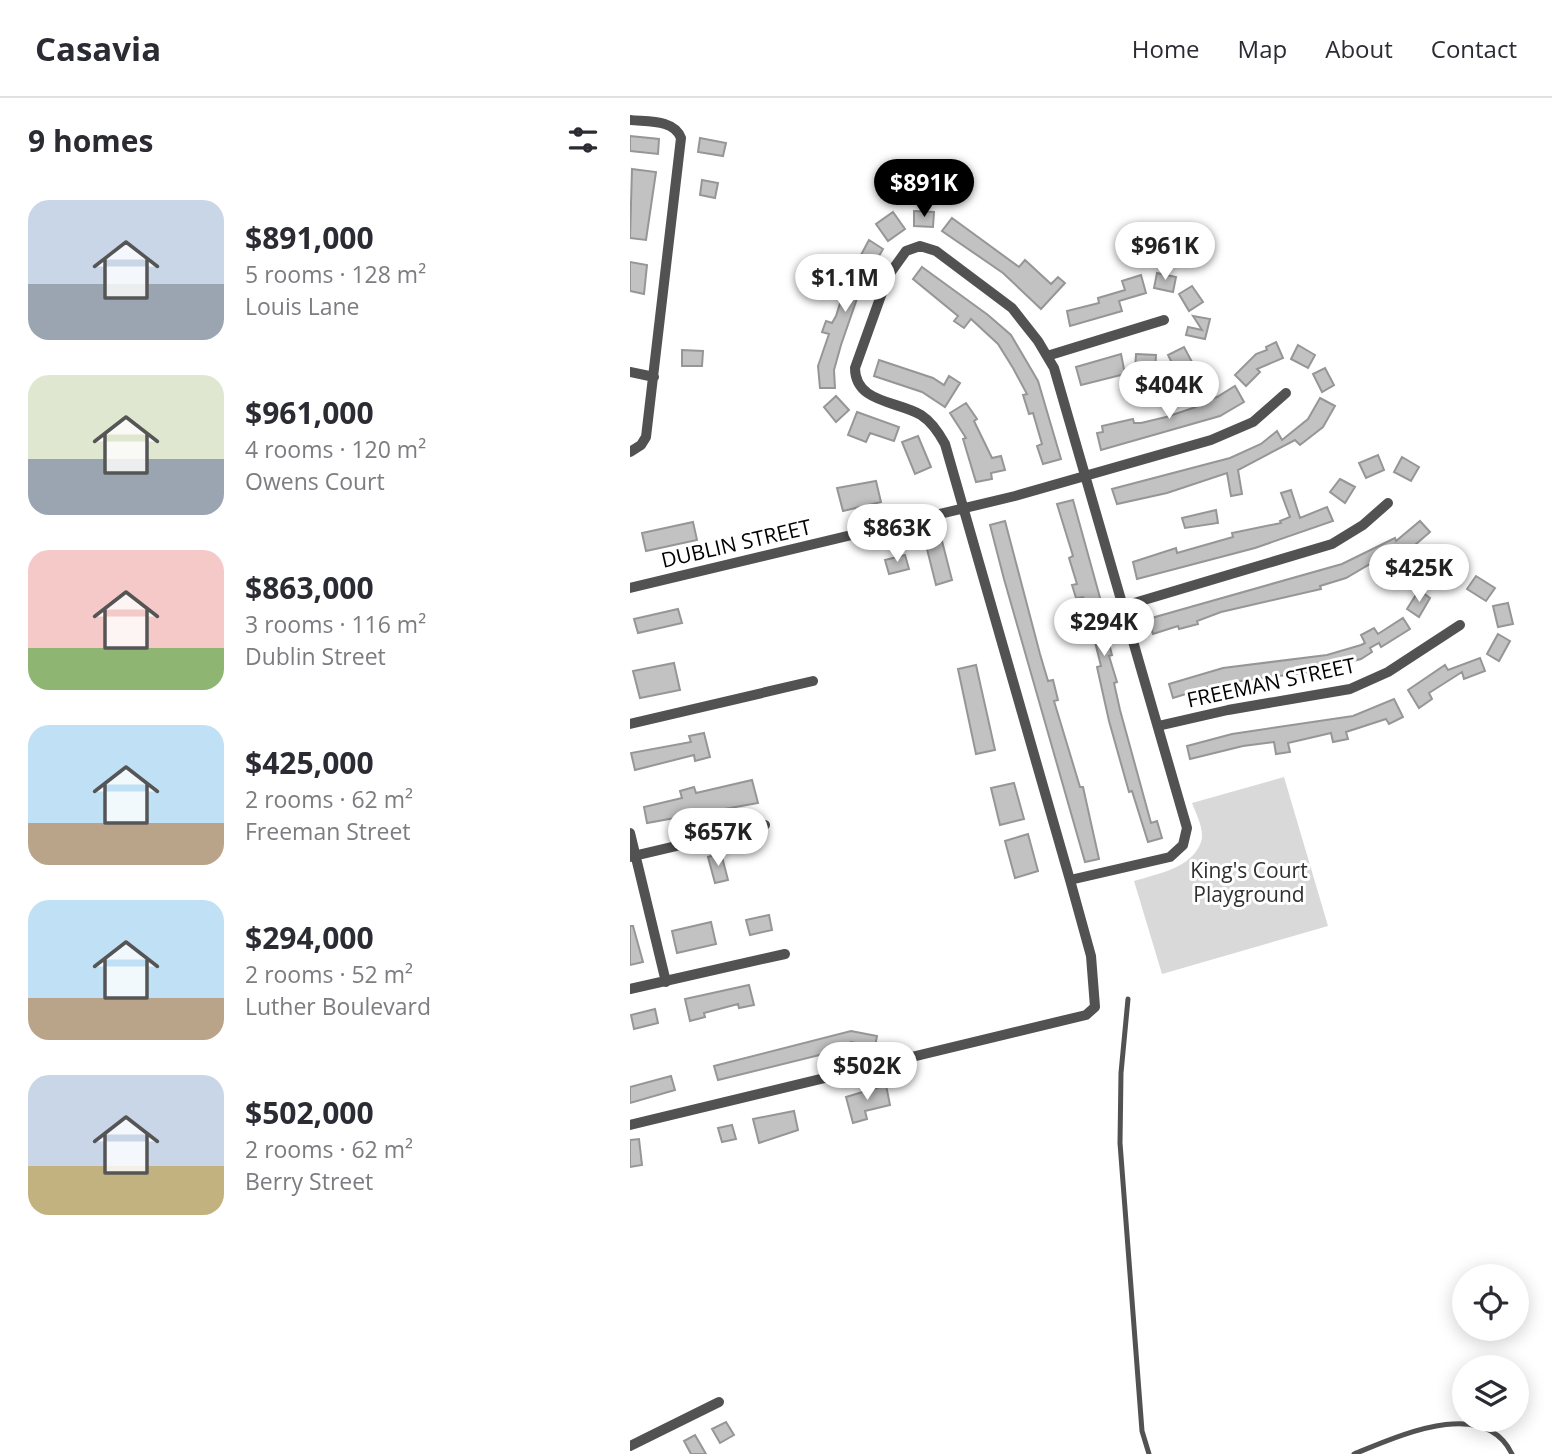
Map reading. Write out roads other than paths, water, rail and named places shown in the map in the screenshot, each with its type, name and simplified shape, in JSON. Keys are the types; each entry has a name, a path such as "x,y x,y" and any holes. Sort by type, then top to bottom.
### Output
{"street":[{"path":"630,120 668,124 676,128 681,138 646,437 641,445 630,453"},
{"path":"630,1125 852,1074 1090,1013 1096,1001 1091,956 1069,880 964,509 945,444 933,425 909,409 870,396 858,383 855,368 896,263 911,248 920,246 947,260 1012,308 1047,356 1062,390 1187,828 1183,845 1170,858 1069,880"},
{"path":"1047,356 1164,320"},
{"path":"630,372 654,377"},
{"name":"DUBLIN STREET","path":"630,588 964,509 1240,430 1269,410 1286,393"},
{"path":"1124,606 1332,544 1363,525 1388,503"},
{"name":"FREEMAN STREET","path":"1158,726 1228,709 1350,689 1388,672 1460,625"},
{"path":"630,724 813,681"},
{"path":"633,857 765,825"},
{"path":"630,834 633,857 666,982"},
{"path":"630,989 785,954"},
{"path":"630,1446 719,1402"}],"lane":[{"path":"1128,999 1121,1073 1120,1143 1142,1431 1149,1454"},
{"path":"1354,1454 1439,1426 1465,1423 1478,1423 1496,1432 1513,1454"}],"park label":[{"name":"King's Court Playground","path":"1249,882"}]}
